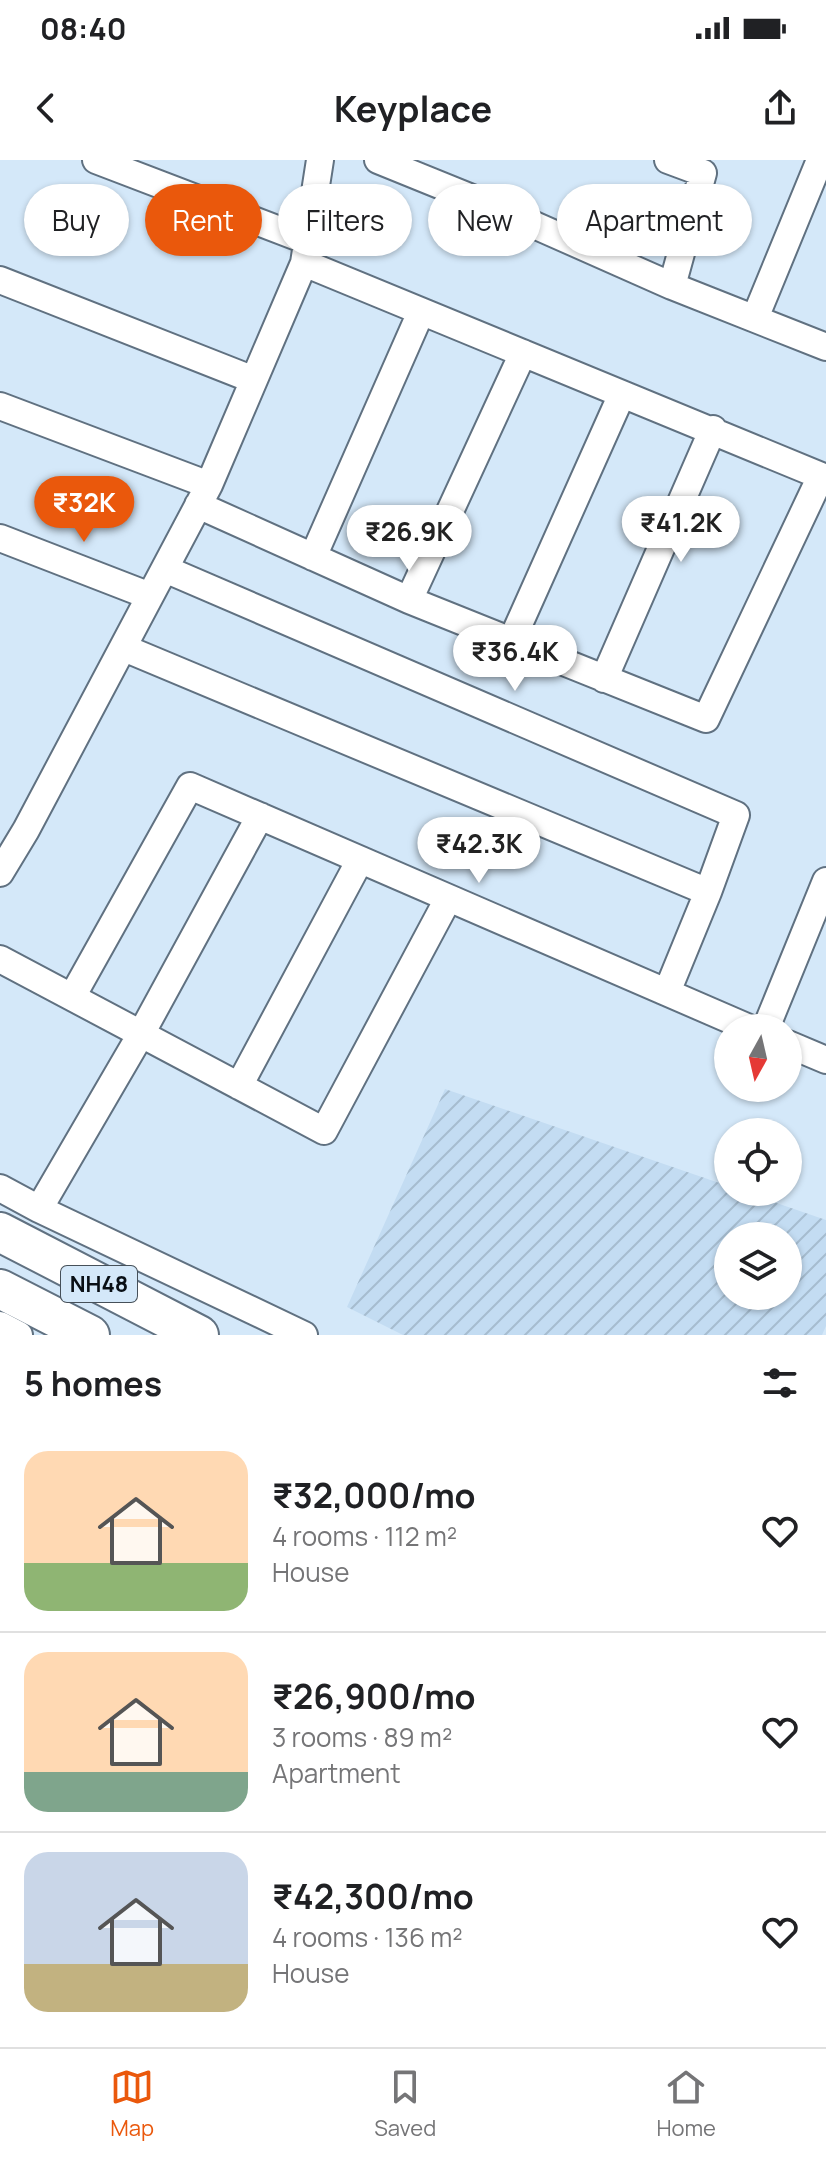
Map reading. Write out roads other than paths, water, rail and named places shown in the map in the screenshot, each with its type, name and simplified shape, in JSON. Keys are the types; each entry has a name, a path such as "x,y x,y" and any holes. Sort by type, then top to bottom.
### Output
{"highway":[{"name":"NH48","path":"0,1232 199,1335"},
{"name":"NH48","path":"0,1289 90,1335"}],"street":[{"path":"96,160 278,240"},
{"path":"316,184 320,160"},
{"path":"378,160 672,286 826,347"},
{"path":"668,160 706,167 672,286"},
{"path":"755,318 820,160"},
{"path":"4,859 124,648 204,495 304,256"},
{"path":"0,406 204,495 313,557 409,600 706,719 824,477 421,312 314,256"},
{"path":"0,280 254,380"},
{"path":"313,557 421,312"},
{"path":"409,600 523,353"},
{"path":"511,642 622,394"},
{"path":"604,679 713,429"},
{"path":"0,538 150,596"},
{"path":"165,569 736,815 667,992"},
{"path":"124,648 708,892"},
{"path":"72,997 190,786 717,1014"},
{"path":"39,1209 141,1034 260,816"},
{"path":"239,1086 360,860"},
{"path":"772,1014 826,881"},
{"path":"0,959 324,1131 448,899"},
{"path":"802,1050 826,1060"},
{"path":"0,1188 304,1335"},
{"path":"0,1325 19,1335"}]}
